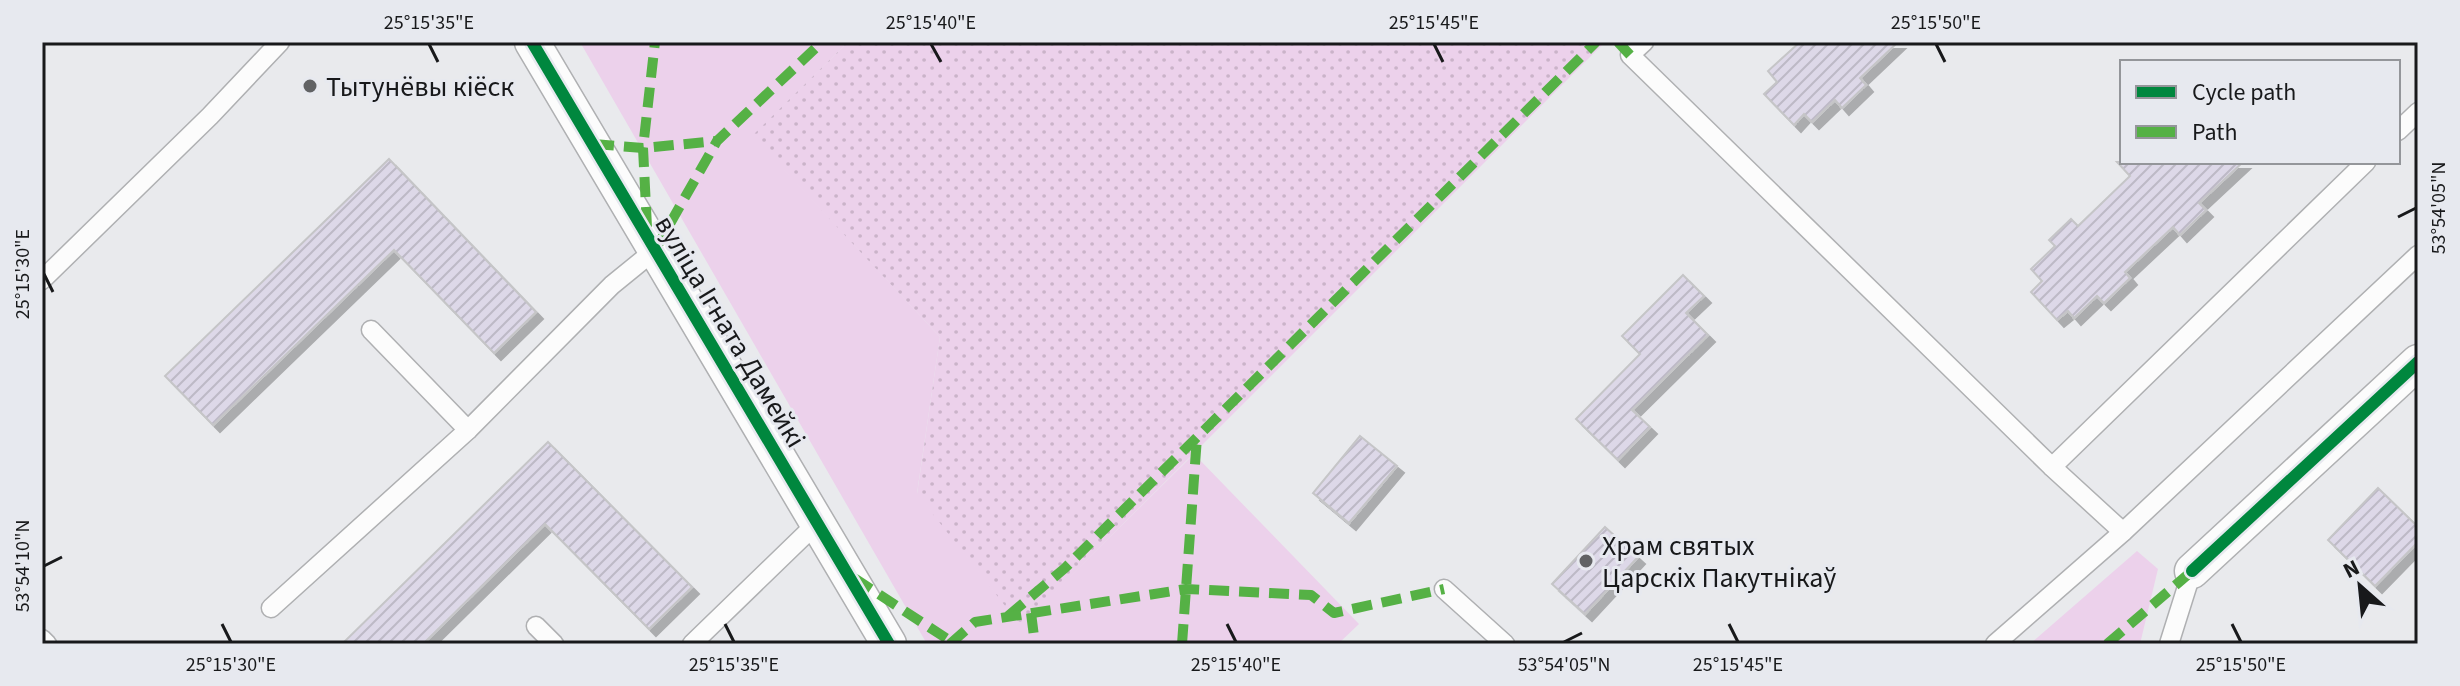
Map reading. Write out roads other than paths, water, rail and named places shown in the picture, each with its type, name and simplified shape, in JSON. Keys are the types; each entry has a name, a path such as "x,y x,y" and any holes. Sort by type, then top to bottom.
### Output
{"street":[{"name":"вуліца Ігната Дамейкі","path":"532,42 889,644"},
{"path":"2192,571 2418,362"}],"lane":[{"path":"42,280 210,116 280,42"},
{"path":"1644,42 1630,55 2052,467 2123,532"},
{"path":"2400,129 2418,112"},
{"path":"2052,467 2364,164"},
{"path":"271,608 468,430 612,285 655,250"},
{"path":"1995,644 2123,532 2418,255"},
{"path":"371,330 468,430"},
{"path":"692,644 817,523"},
{"path":"2169,644 2192,571"},
{"path":"1444,589 1505,644"},
{"path":"536,626 554,644"},
{"path":"42,639 47,644"}],"place":[{"name":"Тытунёвы кіёск","path":"310,86"},
{"name":"Храм святых Царскіх Пакутнікаў","path":"1586,561"}]}
